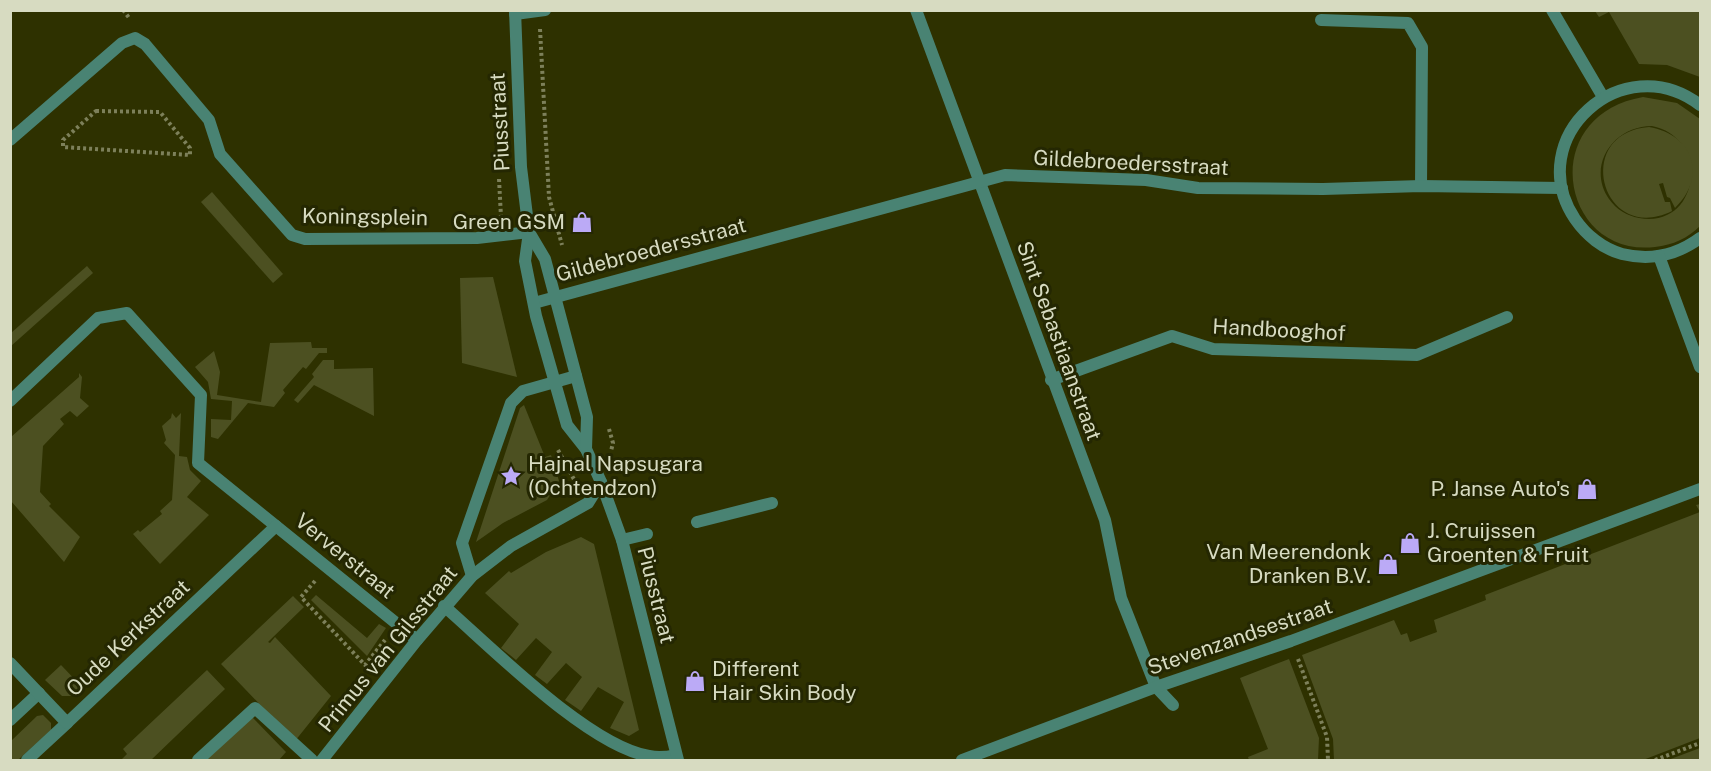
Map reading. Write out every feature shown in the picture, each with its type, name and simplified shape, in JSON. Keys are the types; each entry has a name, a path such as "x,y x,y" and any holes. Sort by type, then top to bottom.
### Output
{"street":[{"path":"515,12 545,10"},
{"name":"Sint Sebastiaanstraat","path":"916,10 1051,380 1105,520 1121,598 1156,687"},
{"path":"1384,10 1391,23"},
{"path":"1552,10 1603,98"},
{"name":"Piusstraat","path":"444,606 577,721 645,758 677,758 622,540 602,482 586,448 567,425 553,382 534,303 525,261 529,232 521,167 515,12"},
{"path":"1321,20 1408,23 1422,47 1421,186"},
{"name":"Koningsplein","path":"10,140 122,43 135,38 145,44 209,120 220,154 292,235 305,239 477,238 529,232"},
{"path":"1701,105 1671,89 1648,85 1624,88 1603,98 1582,114 1568,137 1561,162 1562,188 1571,212 1586,233 1596,241 1619,253 1644,257 1679,251 1701,238"},
{"name":"Gildebroedersstraat","path":"534,303 1005,176 1146,180 1198,188 1323,189 1421,186 1562,188"},
{"name":"Piusstraat","path":"529,232 545,259 587,417 586,448"},
{"path":"1659,256 1701,367"},
{"name":"Ververstraat","path":"10,401 98,318 127,313 201,395 198,463 417,640"},
{"name":"Handbooghof","path":"1051,380 1172,336 1213,349 1417,355 1507,317"},
{"path":"472,576 462,543 511,403 523,391 576,376"},
{"name":"Primus van Gilsstraat","path":"322,760 444,606 472,576 511,546 588,503 602,482"},
{"name":"Stevenzandsestraat","path":"962,760 1701,489"},
{"path":"697,522 772,503"},
{"name":"Oude Kerkstraat","path":"10,663 67,723 276,526"},
{"path":"622,540 647,534"},
{"path":"1156,687 1173,705"},
{"path":"10,720 39,693"},
{"path":"198,760 255,708 312,760"},
{"path":"27,760 67,723"}],"path":[{"name":"Piusstraat","path":"539,11 547,174 549,197 557,223"},
{"path":"96,111 160,112 190,148 190,155 63,147 63,140 96,111"},
{"path":"328,567 301,597 365,664 398,624"},
{"path":"1291,641 1327,737 1328,760"},
{"path":"1655,760 1701,743"}],"green space":[{"path":"1595,11 1700,11 1700,77 1667,65 1639,64 1609,12 1599,17"},
{"path":"1643,97 1677,103 1700,119 1700,226 1680,240 1655,247 1623,244 1598,231 1581,209 1573,183 1575,156 1586,130 1609,109","holes":["1652,126 1671,134 1683,147 1690,163 1690,181 1685,197 1675,210 1659,218 1639,218 1622,212 1609,199 1603,186 1602,161 1608,150 1616,140 1638,128"]},
{"path":"1649,127 1664,131 1676,138 1691,158 1693,171 1685,196 1675,208 1670,198 1667,197 1663,183 1659,184 1665,202 1670,202 1672,211 1648,218 1628,213 1613,201 1605,184 1604,165 1610,148 1625,134"},
{"path":"212,192 283,274 273,283 201,202"},
{"path":"87,266 93,273 11,346 11,333"},
{"path":"493,277 517,377 462,363 460,278"},
{"path":"311,342 312,348 327,348 327,353 319,353 306,369 303,367 283,390 285,393 274,407 248,403 218,439 211,437 211,419 231,420 232,401 211,399 208,382 195,367 214,351 220,372 217,395 261,402 270,343"},
{"path":"323,360 334,360 334,369 373,368 374,416 314,385 298,403 294,400 314,377 312,374"},
{"path":"79,373 82,377 80,398 89,406 77,417 70,411 60,419 64,424 43,446 40,492 51,504 49,506 80,537 64,562 11,501 11,437 79,377"},
{"path":"524,405 545,457 551,455 559,481 547,500 503,523 476,542 520,408"},
{"path":"172,413 176,418 181,413 179,456 187,457 190,470 201,481 187,497 209,515 160,564 133,534 138,530 140,532 162,514 160,511 172,500 175,455 164,443 166,440 162,426 171,418"},
{"path":"1700,512 1700,738 1643,760 1334,760 1333,739 1302,655 1394,620 1401,635 1407,633 1410,642 1437,632 1434,620 1486,600 1485,595"},
{"path":"581,537 594,544 639,730 629,736 610,728 624,702 598,687 581,711 565,700 582,677 566,663 547,684 535,675 552,652 536,638 516,660 501,648 519,624 485,593 509,571 511,573 546,552"},
{"path":"316,595 367,638 379,624 386,628 367,656 311,600"},
{"path":"293,596 304,607 268,642 270,643 275,637 331,696 295,741 221,664"},
{"path":"1289,659 1319,738 1318,760 1249,760 1248,757 1268,749 1240,678"},
{"path":"61,665 83,688 74,696 62,696 45,680"},
{"path":"207,670 225,689 151,760 121,760 127,754 123,749"},
{"path":"43,715 51,723 51,730 18,760 11,760 11,741 37,716"},
{"path":"252,717 286,752 279,760 206,760"},
{"path":"1700,748 1700,760 1668,760"}],"place":[{"name":"Green GSM","path":"582,222"},
{"name":"Hajnal Napsugara (Ochtendzon)","path":"511,476"},
{"name":"P. Janse Auto's","path":"1587,489"},
{"name":"J. Cruijssen Groenten & Fruit","path":"1410,543"},
{"name":"Van Meerendonk Dranken B.V.","path":"1388,564"},
{"name":"Different Hair Skin Body","path":"695,681"}]}
